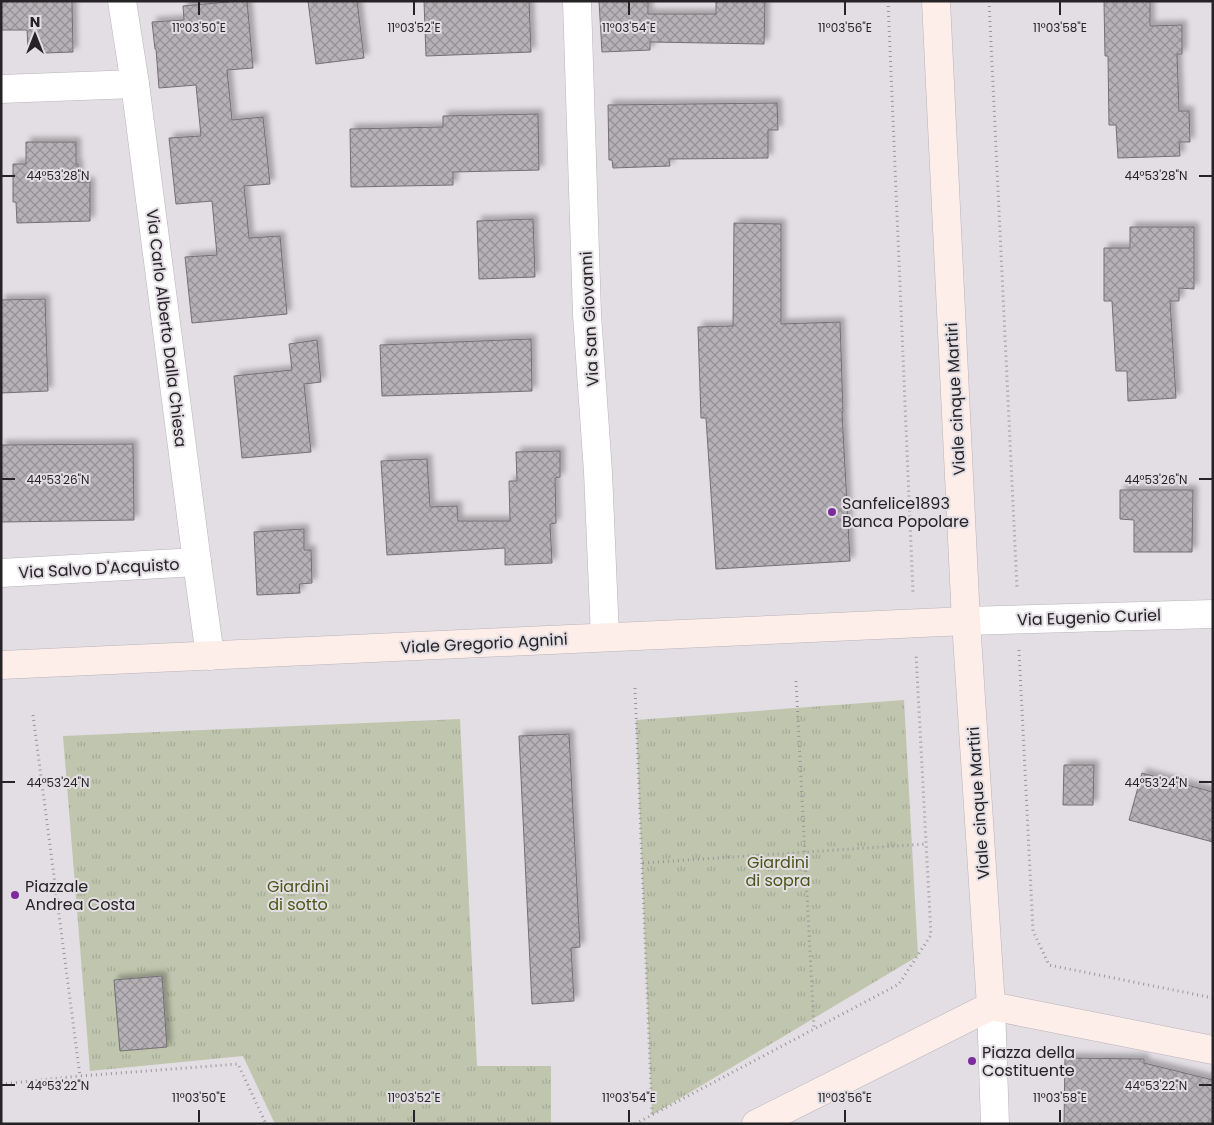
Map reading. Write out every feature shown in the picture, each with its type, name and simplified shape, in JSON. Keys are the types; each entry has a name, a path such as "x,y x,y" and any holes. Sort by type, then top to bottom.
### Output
{"main road":[{"name":"Viale cinque Martiri","path":"936,1 966,621 991,1006"},
{"name":"Viale Gregorio Agnini","path":"1,665 966,621"},
{"path":"756,1124 991,1006 1213,1050"}],"street":[{"name":"Via Carlo Alberto Dalla Chiesa","path":"122,1 135,84 210,656"},
{"name":"Via San Giovanni","path":"577,1 587,315 598,472 605,637"},
{"path":"1,90 135,84"},
{"name":"Via Salvo D'Acquisto","path":"1,573 197,562"},
{"name":"Via Eugenio Curiel","path":"966,621 1213,614"},
{"path":"991,1006 995,1124"}],"path":[{"path":"635,1124 899,984 931,936 914,623 888,1"},
{"path":"989,1 1033,931 1049,966 1213,998"},
{"path":"796,681 814,1029"},
{"path":"635,688 652,1115"},
{"path":"33,715 80,1076"},
{"path":"643,863 926,844"},
{"path":"1,1084 238,1064 266,1124"}],"green space":[{"name":"Giardini di sopra","path":"904,700 918,956 652,1115 636,720"},
{"name":"Giardini di sotto","path":"460,719 477,1066 551,1066 551,1124 275,1124 243,1056 90,1071 63,736"}],"building":[{"path":"1,1 72,1 73,52 44,53 44,48 28,48 27,30 1,30"},
{"path":"247,1 253,68 227,70 232,120 263,117 270,184 244,186 249,238 280,236 287,314 192,323 185,257 217,255 212,201 176,204 169,138 201,136 196,85 159,88 152,22 184,20 183,6"},
{"path":"308,1 357,1 364,58 316,64"},
{"path":"424,1 529,1 531,52 426,56"},
{"path":"599,1 648,1 648,14 716,14 716,1 765,1 764,44 650,42 650,50 602,52"},
{"path":"1104,1 1150,1 1150,26 1182,25 1182,54 1177,54 1179,111 1189,111 1190,142 1179,142 1180,156 1118,158 1116,125 1109,125 1108,56 1105,56"},
{"path":"777,103 778,130 768,130 768,158 669,159 670,166 613,168 612,160 609,160 608,105"},
{"path":"538,114 539,170 453,172 453,185 351,187 350,129 443,127 443,116"},
{"path":"26,142 76,142 78,182 90,182 90,221 17,223 16,202 13,202 13,164 26,164"},
{"path":"533,219 535,277 479,279 477,221"},
{"path":"734,223 781,224 781,324 840,322 842,412 850,561 716,569 706,418 701,418 698,327 733,326"},
{"path":"1130,227 1194,227 1194,289 1179,288 1179,301 1170,301 1176,398 1128,401 1127,371 1116,371 1112,301 1104,301 1104,248 1130,248"},
{"path":"45,299 48,391 1,393 1,300"},
{"path":"531,339 532,391 382,396 380,345"},
{"path":"317,340 321,382 304,384 311,452 242,458 234,376 292,370 289,344"},
{"path":"133,444 134,520 1,522 1,445"},
{"path":"560,451 560,477 555,478 556,523 550,524 552,563 505,565 505,548 387,555 381,461 427,459 430,507 457,506 458,521 510,521 509,481 517,481 516,452"},
{"path":"1120,490 1193,490 1192,552 1134,552 1134,520 1120,519"},
{"path":"304,529 304,550 311,550 312,583 299,584 300,593 257,595 254,532"},
{"path":"569,734 580,947 571,948 574,1001 532,1004 519,736"},
{"path":"1064,765 1094,765 1093,805 1063,805"},
{"path":"1142,773 1213,792 1213,842 1129,820"},
{"path":"162,976 167,1047 120,1051 114,980"},
{"path":"1065,1058 1144,1059 1144,1063 1213,1080 1213,1124 1064,1124"}],"place":[{"name":"Sanfelice1893 Banca Popolare","path":"832,512"},
{"name":"Piazzale Andrea Costa","path":"15,895"},
{"name":"Piazza della Costituente","path":"972,1061"}]}
